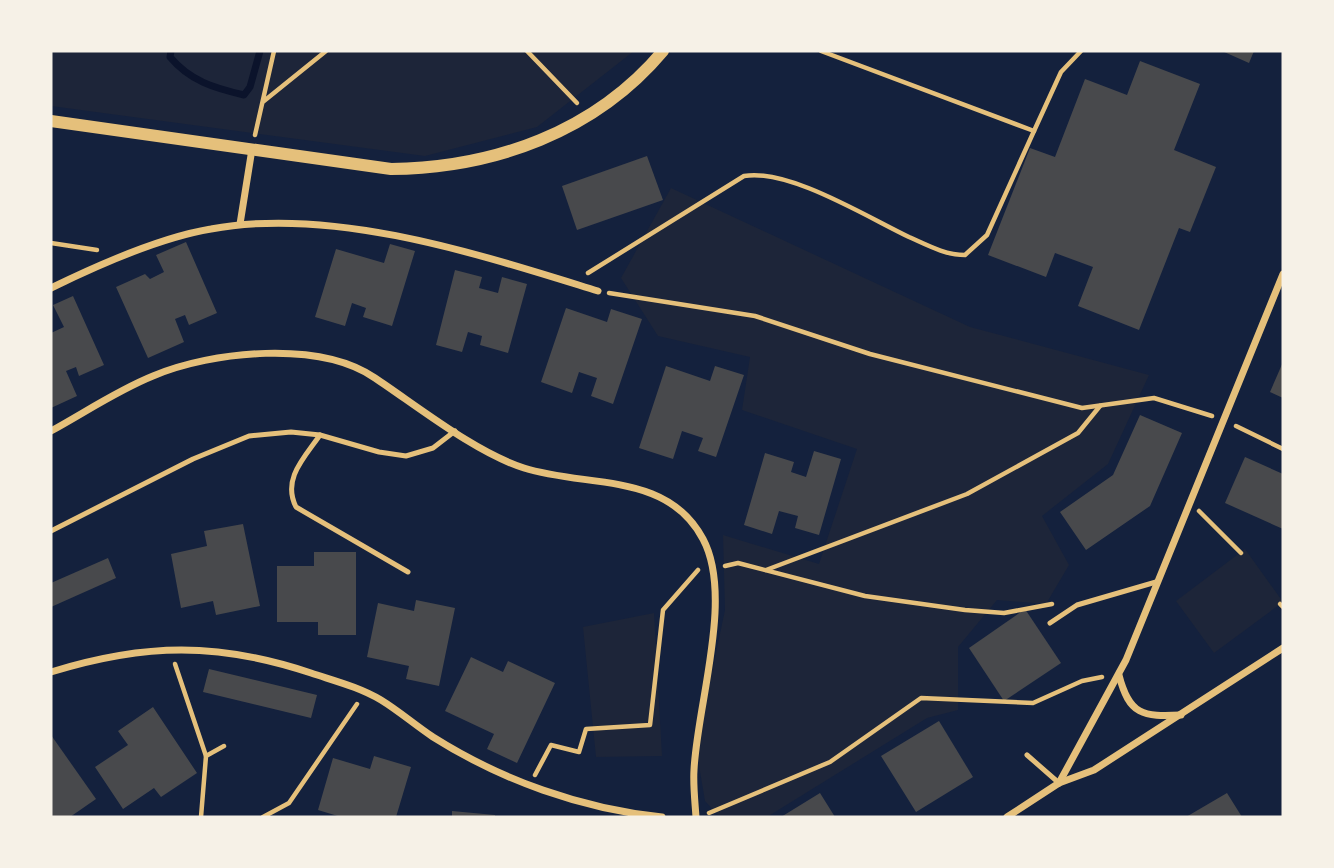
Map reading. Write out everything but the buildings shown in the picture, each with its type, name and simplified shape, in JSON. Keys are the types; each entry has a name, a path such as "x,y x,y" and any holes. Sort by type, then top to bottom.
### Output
{"street":[{"path":"51,121 391,169 441,167 469,163 520,148 589,115 621,94 663,51"},
{"path":"240,224 252,148"},
{"path":"51,288 176,237 240,224 322,227 404,238 507,262 598,291"},
{"path":"1059,783 1119,674 1283,274"},
{"path":"51,431 153,376 184,366 231,357 280,353 338,363 360,370 517,466 541,473 640,488 663,497 685,513 704,540 715,592 694,770 697,817"},
{"path":"51,671 123,653 169,648 237,653 300,669 365,692 457,751 530,785 602,807 662,817"},
{"path":"1007,817 1059,783 1094,770 1283,648"},
{"path":"1119,674 1124,694 1140,712 1152,716 1183,715"}],"lane":[{"path":"51,531 193,459 250,436 291,432 320,435 379,452 406,456 433,448 456,431"},
{"path":"320,435 292,477 290,494 296,507 408,572"},
{"path":"1050,623 1077,605 1156,582"},
{"path":"1027,755 1059,783"}],"path":[{"path":"252,148 274,51"},
{"path":"264,101 326,51"},
{"path":"527,51 589,115"},
{"path":"821,51 1034,131"},
{"path":"571,283 744,176 755,174 788,179 914,239 952,255 965,255 987,235 1061,72 1081,51"},
{"path":"51,243 132,255"},
{"path":"598,291 755,316 870,354 1082,408 1154,398 1223,419 1283,449"},
{"path":"765,571 967,494 1078,433 1101,406"},
{"path":"1189,501 1241,553"},
{"path":"530,785 551,745 579,752 586,729 650,725 663,610 702,566 712,569 738,563 865,596 986,613 1046,604 1077,605"},
{"path":"169,648 206,756 201,817"},
{"path":"697,817 830,762 921,698 1033,703 1082,681 1119,674"},
{"path":"263,817 289,803 365,692"},
{"path":"206,756 224,746"}],"shaded area":[{"path":"51,51 634,51 537,127 425,156 51,106"},
{"path":"671,188 970,327 1149,375 1108,464 1042,516 1069,565 1046,604 997,600 958,647 958,710 927,718 767,817 720,817 705,801 696,748 725,610 723,535 819,564 857,449 742,410 750,357 658,336 621,278"},
{"path":"1245,549 1283,602 1214,653 1176,601"},
{"path":"654,613 662,756 596,757 583,627"}],"waterway":[{"path":"171,51 170,57 194,78 244,95 250,87 260,51"}]}
